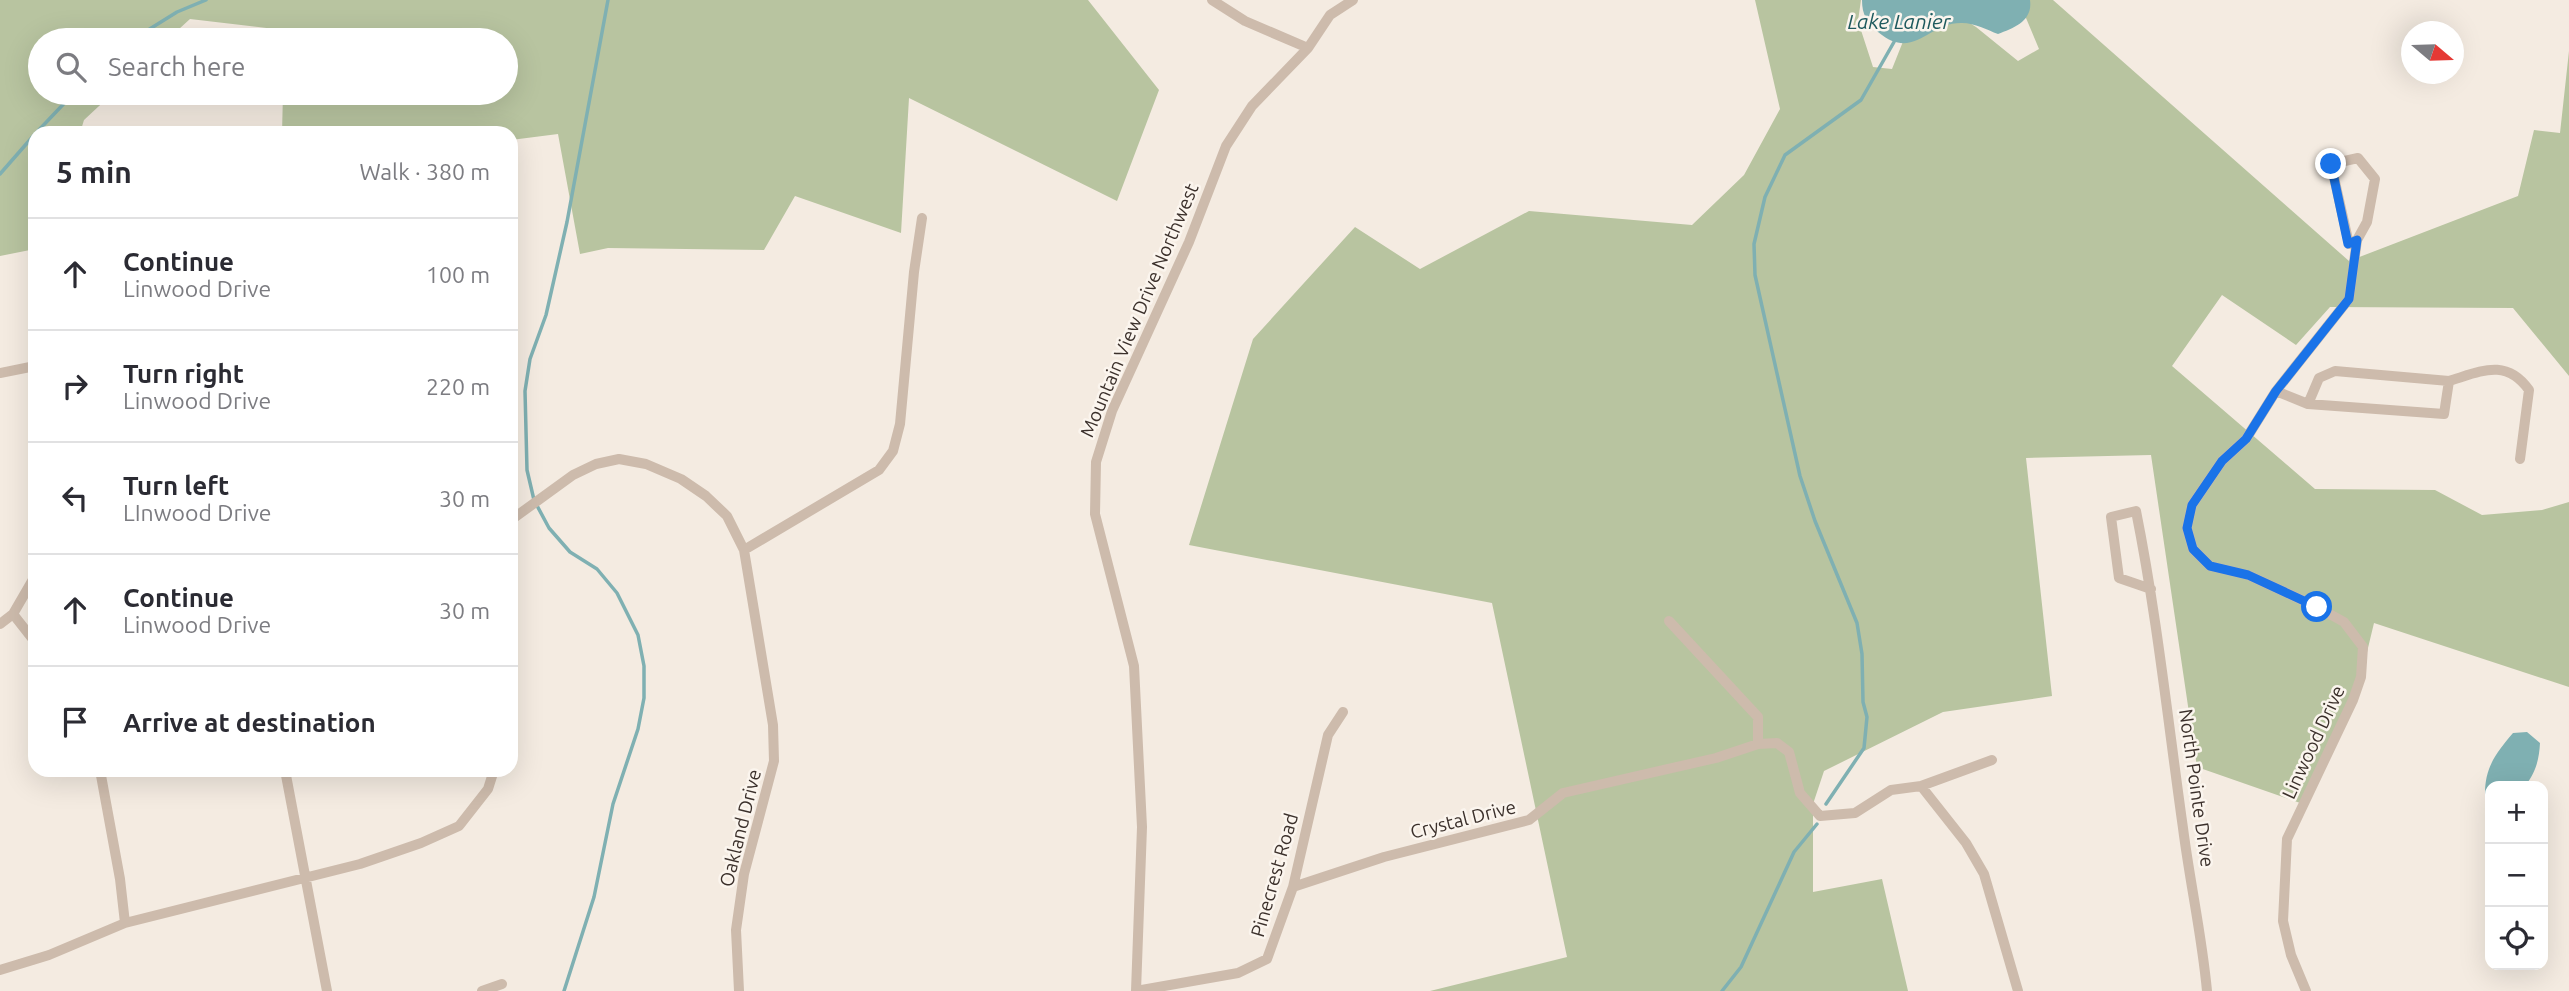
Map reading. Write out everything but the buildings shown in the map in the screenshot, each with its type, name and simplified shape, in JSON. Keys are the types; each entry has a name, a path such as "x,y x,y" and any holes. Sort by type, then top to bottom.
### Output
{"street":[{"path":"1212,0 1245,21 1308,48"},
{"name":"Mountain View Drive Northwest","path":"1136,991 1142,827 1134,666 1095,514 1096,462 1112,411 1189,242 1226,146 1252,106 1308,48 1330,15 1353,0"},
{"name":"Linwood Drive","path":"2306,991 2291,955 2283,921 2287,839 2353,699 2361,677 2363,647 2344,622 2317,607 2248,575 2210,566 2193,549 2187,528 2192,505 2222,461 2246,439 2276,391 2349,299 2357,240 2367,222 2375,179 2358,158 2331,164 2348,244 2357,240"},
{"path":"744,550 879,470 893,451 900,424 914,272 922,218"},
{"path":"0,373 28,367"},
{"path":"2308,404 2319,378 2335,371 2449,381 2501,369 2518,374 2529,390 2521,459"},
{"path":"2276,391 2308,404 2444,414 2449,381"},
{"name":"Oakland Drive","path":"518,515 573,475 596,464 619,459 658,469 681,479 706,496 727,516 744,550 773,725 774,761 744,874 736,930 739,991"},
{"name":"North Pointe Drive","path":"2151,589 2119,578 2112,516 2136,511 2151,589 2183,828 2202,934 2207,991"},
{"path":"0,624 13,614 28,588"},
{"path":"13,614 28,633"},
{"path":"1669,621 1758,717 1758,744 1777,743 1789,752 1800,793 1820,816 1855,813 1891,790 1921,786 1993,760"},
{"name":"Pinecrest Road","path":"1136,991 1238,973 1267,959 1293,887 1328,736 1343,712"},
{"name":"Crystal Drive","path":"1293,887 1384,857 1529,820 1563,793 1716,758 1758,744"},
{"path":"101,777 125,923"},
{"path":"286,777 327,991"},
{"path":"0,970 49,955 125,923 305,875 360,864 459,826 488,789 492,777"},
{"path":"1921,786 1966,843 1984,874 2018,991"},
{"path":"482,991 502,984"}],"green space":[{"path":"0,0 1088,0 1159,90 1117,201 909,98 901,233 795,196 764,250 608,248 580,254 558,134 518,139 518,126 282,126 283,105 518,105 518,28 266,28 190,19 180,28 28,28 28,105 100,105 84,120 82,126 28,126 28,250 0,256"},
{"path":"1755,0 1861,0 1858,21 1873,67 1892,69 1910,24 1943,6 1976,27 2018,61 2039,49 2026,18 2010,0 2053,0 2349,261 2518,196 2534,130 2560,133 2569,51 2569,376 2513,308 2330,307 2296,345 2222,295 2172,366 2315,489 2435,490 2482,515 2542,510 2569,502 2569,687 2374,623 2361,677 2303,804 2197,767 2151,455 2026,458 2052,696 1943,712 1824,771 1813,804 1813,892 1882,879 1908,991 1430,991 1567,957 1492,603 1189,545 1253,339 1355,227 1420,269 1529,211 1692,225 1744,175 1780,109"}],"water":[{"name":"Lake Lanier","path":"1862,0 2030,0 2030,7 2021,23 1998,34 1976,25 1950,24 1911,42 1902,43 1891,40 1871,25 1864,14"},
{"path":"2527,732 2540,743 2532,776 2528,781 2486,781 2493,761 2513,733"}],"waterway":[{"path":"151,28 177,12 206,0"},
{"path":"564,991 594,897 613,804 638,729 644,698 644,666 638,635 617,593 597,569 570,552 549,528 534,500 527,470 525,391 530,359 546,315 567,222 608,0"},
{"path":"1826,804 1864,748 1867,717 1863,702 1862,654 1857,623 1815,521 1800,476 1755,275 1754,244 1765,197 1785,155 1861,100 1894,42"},
{"path":"43,126 63,105"},
{"path":"0,174 28,142"},
{"path":"1722,991 1741,967 1794,852 1817,824"}],"route":[{"path":"2317,607 2248,575 2210,566 2193,549 2187,528 2192,505 2222,461 2246,439 2276,391 2349,299 2357,240 2348,244 2331,164"}]}
